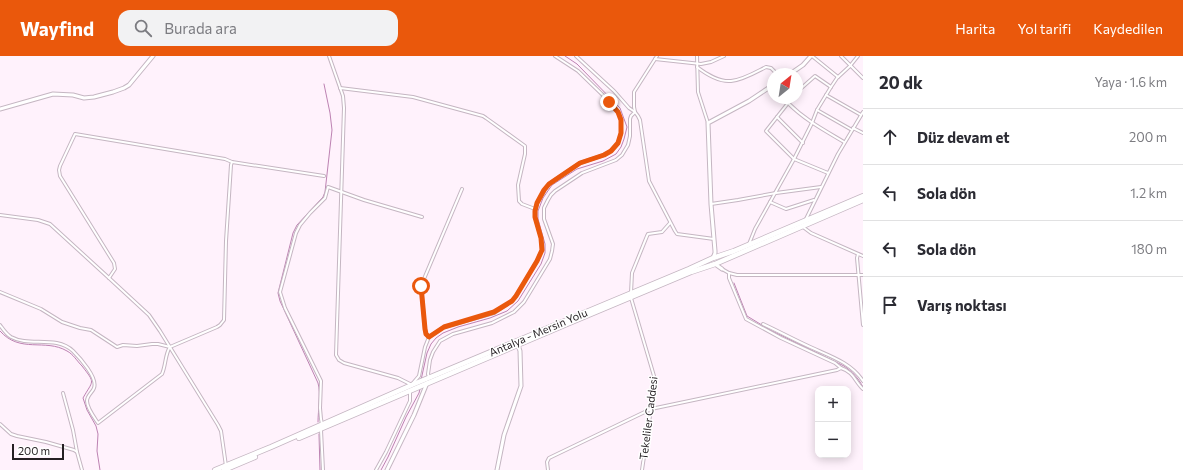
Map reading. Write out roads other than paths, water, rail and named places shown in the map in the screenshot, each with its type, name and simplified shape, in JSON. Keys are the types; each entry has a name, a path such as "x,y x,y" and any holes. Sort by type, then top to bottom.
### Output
{"highway":[{"name":"Antalya - Mersin Yolu","path":"426,381 518,345 631,296 712,258 806,221 863,196"},
{"name":"Antalya - Mersin Yolu","path":"215,470 226,469 426,381 631,296 717,263 863,200"},
{"path":"712,258 712,261 717,263 720,258 718,256"}],"street":[{"path":"0,108 53,94 84,98 94,97 118,90 129,85 153,56"},
{"path":"329,56 343,96 344,108 336,355 344,363 398,378 413,387"},
{"path":"376,470 410,401 413,387 419,376 425,346 429,337 444,327 494,312 512,301 537,261 542,250 541,238 535,217 535,209 549,184 580,163 604,155 611,151 618,143 621,133 621,120 618,112 578,71 555,56"},
{"path":"576,56 614,91 638,116 640,120 649,181 677,234 714,239"},
{"path":"697,56 698,92 708,123 711,204 715,250 712,258"},
{"path":"387,470 414,415 426,381 430,360 440,341 453,334 492,323 514,312 524,302 550,259 552,251 552,244 544,219 544,208 548,200 555,191 582,173 616,160 622,155 628,145 630,136 630,119 635,112 635,88 656,57 697,65 711,62 724,56"},
{"path":"799,68 812,56 838,77"},
{"path":"841,56 863,78"},
{"path":"749,244 755,229 803,143 817,110 838,77 858,56"},
{"path":"697,65 713,76 731,81 766,67 771,68"},
{"path":"803,86 814,76 831,87"},
{"path":"340,88 413,97 483,116 524,146 525,154 518,185 519,201 522,204 535,209"},
{"path":"708,123 749,101 767,89"},
{"path":"806,221 828,173 862,113 826,95"},
{"path":"787,104 766,131 794,159 828,173"},
{"path":"789,104 812,124 845,142"},
{"path":"817,110 863,133"},
{"path":"777,118 803,143"},
{"path":"109,278 114,269 114,263 60,176 60,166 74,134 225,159 232,162 324,176"},
{"path":"0,292 41,309 62,322 91,330 117,347 123,345 137,346 158,344 170,347 217,327 224,320 226,241 232,162"},
{"path":"323,470 320,381 285,308 280,292 294,238 300,225 325,198 328,187 341,193 422,217"},
{"path":"711,204 821,187"},
{"path":"429,337 426,334 425,329 421,286 462,189"},
{"path":"770,202 786,209 815,200"},
{"path":"0,215 38,220 50,224 149,315 218,425 226,469"},
{"name":"Tekeliler Caddesi","path":"642,470 651,409 654,372 631,296 632,273 648,234 662,232 670,223"},
{"path":"803,226 811,233 863,256"},
{"path":"715,250 718,256"},
{"path":"858,254 857,258 863,325"},
{"path":"717,263 722,269 737,275 863,275"},
{"path":"729,273 746,319 781,338 835,363 852,375 863,389"},
{"path":"763,324 843,362 857,373 863,381"},
{"path":"0,325 7,334 17,340 55,343 73,351 93,377 95,386 87,398 87,401 98,423 162,374 170,347"},
{"path":"497,470 504,435 521,386 520,351 518,345"},
{"path":"548,470 547,462 549,458 651,409 841,368"},
{"path":"63,393 82,470"},
{"path":"0,424 11,434 46,442 77,452"}],"waterway":[{"path":"421,380 427,353 431,344 436,338 443,333 458,327 490,318 507,311 518,301 541,264 545,253 545,244 538,219 538,211 543,198 552,185 577,169 603,161 616,154 621,147 627,127 620,108 577,64 565,56"},
{"path":"318,422 318,383 280,301 278,293 293,233 297,225 323,197 325,192 332,130 324,84"},
{"path":"734,283 747,316 770,330 844,366 855,375 863,387"},
{"path":"0,331 8,338 16,342 59,347 69,352 89,376 92,382 83,398 87,410 96,426 98,434 97,451 100,470"},
{"path":"381,470 420,389"},
{"path":"319,434 320,470"}]}
